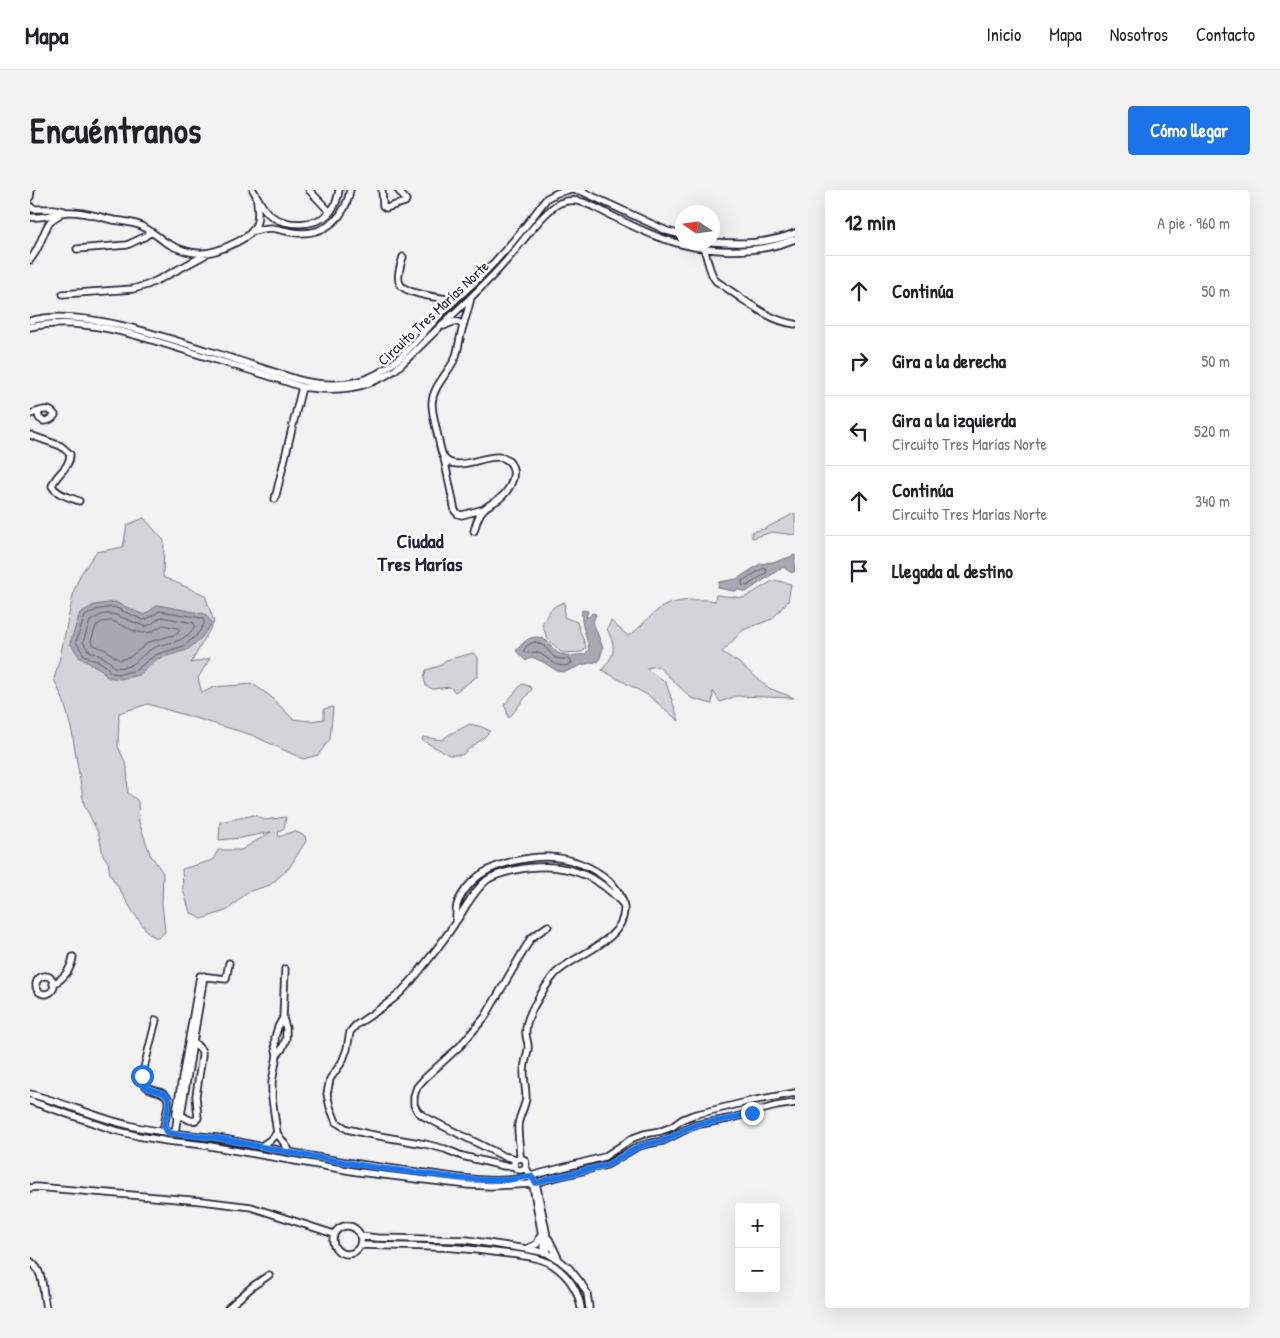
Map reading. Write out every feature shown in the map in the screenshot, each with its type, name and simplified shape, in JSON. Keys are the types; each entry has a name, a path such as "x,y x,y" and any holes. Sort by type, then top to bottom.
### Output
{"street":[{"path":"30,197 31,190"},
{"path":"309,190 330,212"},
{"path":"255,192 261,205 272,217 291,223 309,223 324,218 333,210 339,190"},
{"path":"254,231 268,228 301,234 328,226 340,216 347,204 350,190"},
{"path":"382,190 383,206 386,208 405,202 406,200 398,190"},
{"name":"Circuito Tres Marías Norte","path":"30,320 76,318 103,322 303,381 341,387 376,374 392,365 501,255 547,198 557,193 569,190 581,191 675,233"},
{"path":"63,294 132,289 147,285 206,254 226,248 247,238 254,231 258,216 255,192"},
{"name":"Circuito Tres Marías Norte","path":"30,327 68,323 171,342 302,387 315,389 368,384 384,378 401,364 507,261 546,212 558,204 576,200 637,228 675,242"},
{"path":"604,212 608,204"},
{"path":"30,206 33,209 54,209 140,225 178,248 193,253 206,254"},
{"path":"30,217 46,217 66,212"},
{"path":"30,260 42,238 45,228 55,217 66,212"},
{"path":"77,249 127,245 151,232"},
{"path":"720,242 754,243 770,241 795,233"},
{"name":"Circuito Tres Marías Norte","path":"720,250 764,248 795,239"},
{"path":"704,250 713,278 716,281 767,314 786,323 795,324"},
{"path":"708,261 713,250"},
{"path":"403,257 398,278 404,289 422,295 455,300"},
{"path":"471,297 456,355 436,389 432,403 434,420 455,511 462,515 484,509"},
{"path":"437,329 452,322 461,323 463,326"},
{"path":"275,499 302,387"},
{"path":"30,414 38,412"},
{"path":"30,435 62,446 70,454 68,465 54,480 52,486 53,490 79,500"},
{"path":"444,458 448,462 467,463 492,456 508,461 512,466 514,476 507,491 484,509 480,514 474,531"},
{"path":"456,922 457,906 468,886 483,873 503,864 533,858 566,859 585,865 616,886 622,895 624,909 621,921 612,935 556,974 534,1005 526,1024 528,1047 524,1070 526,1101 518,1126 518,1158 514,1162 514,1166"},
{"path":"525,1167 517,1169 514,1166 504,1166 462,1156 425,1144 347,1129 336,1122 330,1107 327,1094 330,1080 342,1062 350,1032 355,1026 400,993 422,969 469,902 487,880 501,873 539,866 554,866 575,871 588,877 616,896 622,903"},
{"path":"548,926 531,938 485,1017 460,1046 417,1087 414,1105 418,1112 425,1117 503,1156 524,1159 525,1167 534,1184 548,1246 547,1253 551,1264"},
{"path":"53,984 60,981 66,975 71,967 72,957"},
{"path":"192,1039 202,1051 196,1096 198,1118 194,1121 179,1117 176,1113 204,976 226,979 229,963"},
{"path":"277,1055 286,1039 286,1028 283,1018 285,969"},
{"path":"43,976 50,978 53,984 52,991 46,994 39,993 33,986 43,976"},
{"path":"283,1018 275,1037 277,1055 272,1082 272,1098 277,1133 292,1153"},
{"path":"156,1020 142,1076 143,1084 148,1089 165,1094 168,1098 164,1126"},
{"path":"30,1094 104,1119 155,1131 218,1138 372,1167 483,1180 507,1180 531,1176 604,1157 633,1138 672,1127 683,1119 751,1101 795,1093"},
{"path":"30,1101 114,1130 138,1136 204,1144 358,1172 491,1186 534,1184 607,1165 638,1147 663,1141 695,1125 795,1103"},
{"path":"172,1133 179,1117"},
{"path":"155,1131 164,1126"},
{"path":"164,1126 172,1133"},
{"path":"260,1147 277,1133"},
{"path":"30,1188 202,1201 251,1207 334,1234"},
{"path":"347,1226 355,1229 360,1236 360,1245 356,1251 349,1254 342,1254 336,1250 333,1243 334,1234 339,1229 347,1226"},
{"path":"527,1248 537,1244 544,1232"},
{"path":"544,1232 559,1260"},
{"path":"360,1236 467,1240 527,1248 547,1253 569,1268 581,1283 587,1293 589,1308"},
{"path":"360,1245 466,1249 538,1259 551,1264 572,1282 579,1296 581,1308"},
{"path":"538,1259 547,1253"},
{"path":"30,1261 41,1276 46,1308"},
{"path":"228,1308 269,1275"}],"shaded area":[{"path":"795,513 795,535 772,532 752,538 752,532 764,529"},
{"path":"144,518 164,541 163,577 205,595 214,622 191,663 210,658 198,678 202,693 214,687 253,684 270,696 293,719 310,721 324,719 324,709 333,707 330,739 318,755 303,759 252,735 148,704 119,713 118,746 127,767 128,793 138,801 139,822 150,854 163,873 162,903 165,932 158,938 149,934 110,874 108,862 103,855 99,835 84,804 72,732 64,702 54,679 74,591 80,575 96,552 123,547 127,525"},
{"path":"774,580 791,584 788,601 772,619 743,630 722,652 739,663 769,688 794,698 736,696 720,702 713,691 712,704 691,698 658,666 646,668 666,683 679,721 649,696 602,670 610,659 613,650 612,641 607,629 611,621 628,636 650,616 669,604 693,600 715,601 716,595 744,598"},
{"path":"565,602 564,617 577,622 586,648 582,652 562,653 547,638 542,624 553,608"},
{"path":"473,653 478,657 478,676 455,692 450,687 433,689 426,686 424,678 426,670 439,666 446,660"},
{"path":"522,684 532,689 509,718 504,705"},
{"path":"470,724 490,731 462,755 449,755 422,740 423,737 442,740"},
{"path":"254,815 265,820 286,817 284,828 278,832 279,837 294,831 305,836 306,841 289,868 270,885 247,892 228,910 202,919 190,912 183,890 182,869 213,860 218,850 241,850 271,832 219,840 220,822"}],"water":[{"path":"795,555 795,571 792,573 783,567 746,592 718,588 719,582 737,579 760,564 778,561"},
{"path":"115,602 144,615 158,605 205,614 212,623 201,638 187,650 157,659 139,675 120,679 107,677 102,670 80,658 70,643 80,613 94,605"},
{"path":"582,610 588,611 586,617 589,617 592,613 596,614 593,622 603,648 599,661 565,672 557,671 532,657 526,661 516,651 526,641 533,637 538,637 547,641 556,652 561,654 586,654 589,649 583,625"}],"district":[{"name":"Ciudad Tres Marías","path":"420,552"}],"route":[{"path":"142,1076 143,1084 148,1089 165,1094 168,1098 164,1126 168,1133 218,1138 372,1167 483,1180 507,1180 531,1176 536,1183 601,1167 614,1162 638,1147 663,1141 695,1125 752,1113"}]}
